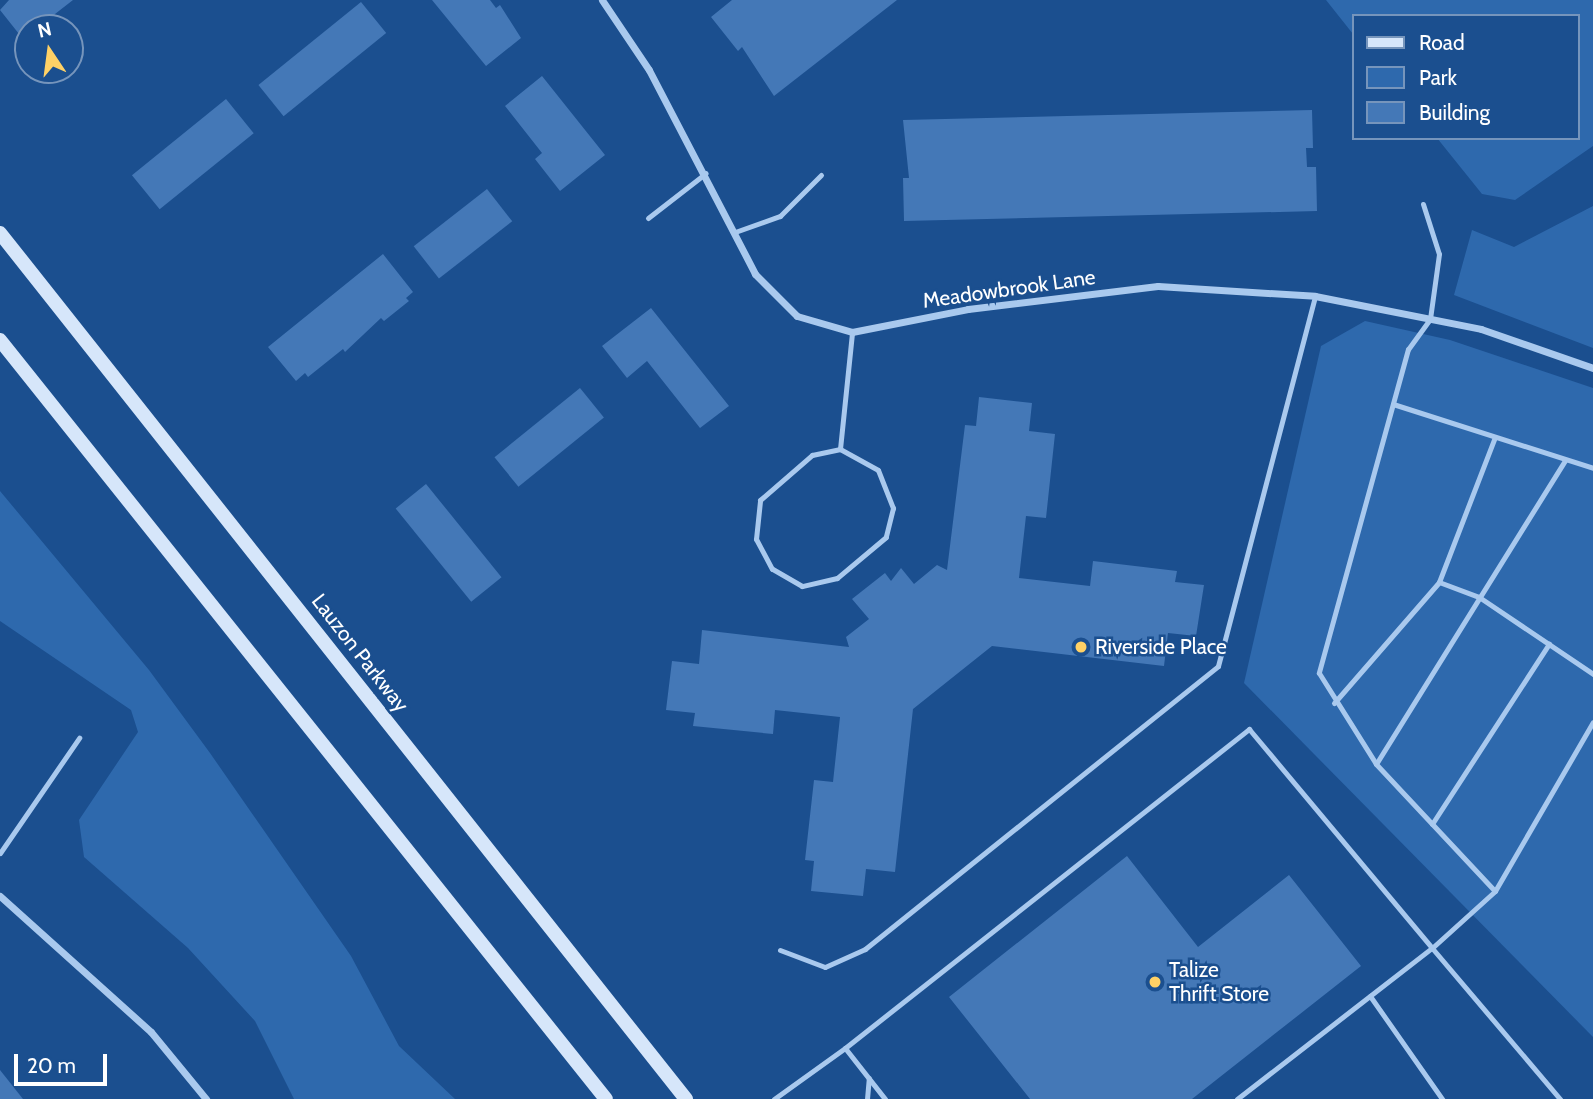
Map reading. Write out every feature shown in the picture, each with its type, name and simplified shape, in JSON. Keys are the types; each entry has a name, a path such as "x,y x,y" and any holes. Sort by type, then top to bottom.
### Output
{"main road":[{"name":"Lauzon Parkway","path":"0,233 686,1099"},
{"path":"0,340 175,565 606,1099"}],"street":[{"name":"Meadowbrook Lane","path":"601,0 649,70 706,173 755,274 797,316 852,332 968,309 1158,286 1315,296 1481,329 1593,368"},
{"path":"0,896 151,1032 206,1099"}],"lane":[{"path":"648,218 706,173"},
{"path":"735,232 780,216 821,175"},
{"path":"1423,204 1439,254 1430,319 1408,349 1319,673 1334,703 1376,764 1495,891"},
{"path":"780,950 825,967 865,949 1218,666 1315,296"},
{"path":"840,449 852,332"},
{"path":"1393,404 1593,468"},
{"path":"1334,703 1439,582 1495,437"},
{"path":"840,449 878,470 893,508 886,537 837,578 802,586 772,569 756,539 760,500 812,455 840,449"},
{"path":"1376,764 1565,460"},
{"path":"1439,582 1479,597 1593,674"},
{"path":"1433,824 1549,644"},
{"path":"1237,1099 1432,948 1495,891 1593,722"},
{"path":"774,1099 845,1048 1249,729 1560,1099"},
{"path":"0,853 79,738"},
{"path":"1370,996 1442,1099"},
{"path":"845,1048 885,1099"},
{"path":"867,1099 869,1078"}],"green space":[{"path":"1326,0 1593,0 1593,146 1515,200 1482,194 1439,140 1579,140 1579,14 1352,14 1352,33"},
{"path":"1593,206 1593,348 1454,295 1472,230 1514,247"},
{"path":"1365,321 1450,340 1593,388 1593,1037 1244,683 1321,346"},
{"path":"0,491 149,670 210,753 351,956 399,1046 455,1099 294,1099 255,1021 188,948 84,857 79,820 138,732 131,710 0,621"}],"building":[{"path":"9,0 73,0 55,14 14,14 14,28 0,10"},
{"path":"432,0 490,0 496,8 500,5 521,38 486,66"},
{"path":"732,0 897,0 774,96 742,47 738,51 711,17"},
{"path":"361,2 386,33 284,116 258,85"},
{"path":"542,76 605,155 560,191 535,159 542,153 505,106"},
{"path":"226,99 254,133 160,209 132,175"},
{"path":"1312,110 1313,148 1306,148 1307,167 1316,167 1317,211 904,221 903,178 909,178 903,120"},
{"path":"487,189 512,221 439,279 414,246"},
{"path":"383,254 413,292 406,298 409,301 384,321 381,318 345,352 343,349 308,377 305,373 296,381 268,347"},
{"path":"651,308 729,406 700,428 647,361 627,378 602,346"},
{"path":"580,388 604,418 518,487 495,457"},
{"name":"Riverside Place","path":"979,397 1032,403 1029,431 1055,434 1046,518 1026,516 1019,578 1090,586 1093,561 1177,571 1175,582 1204,585 1196,636 1168,633 1164,666 992,646 913,709 895,872 866,869 863,896 811,891 814,861 805,860 814,780 833,782 840,717 775,710 773,734 693,726 695,713 666,710 672,661 699,664 702,630 849,647 846,637 869,619 852,599 885,573 891,581 901,568 914,584 937,565 947,570 965,425 976,426"},
{"path":"426,484 502,577 471,602 396,509"},
{"name":"Talize Thrift Store","path":"1127,856 1198,947 1289,875 1361,966 1192,1099 1030,1099 949,997"},
{"path":"0,1070 23,1099 0,1099"}],"place":[{"name":"Riverside Place","path":"1081,647"},
{"name":"Talize Thrift Store","path":"1155,982"}]}
